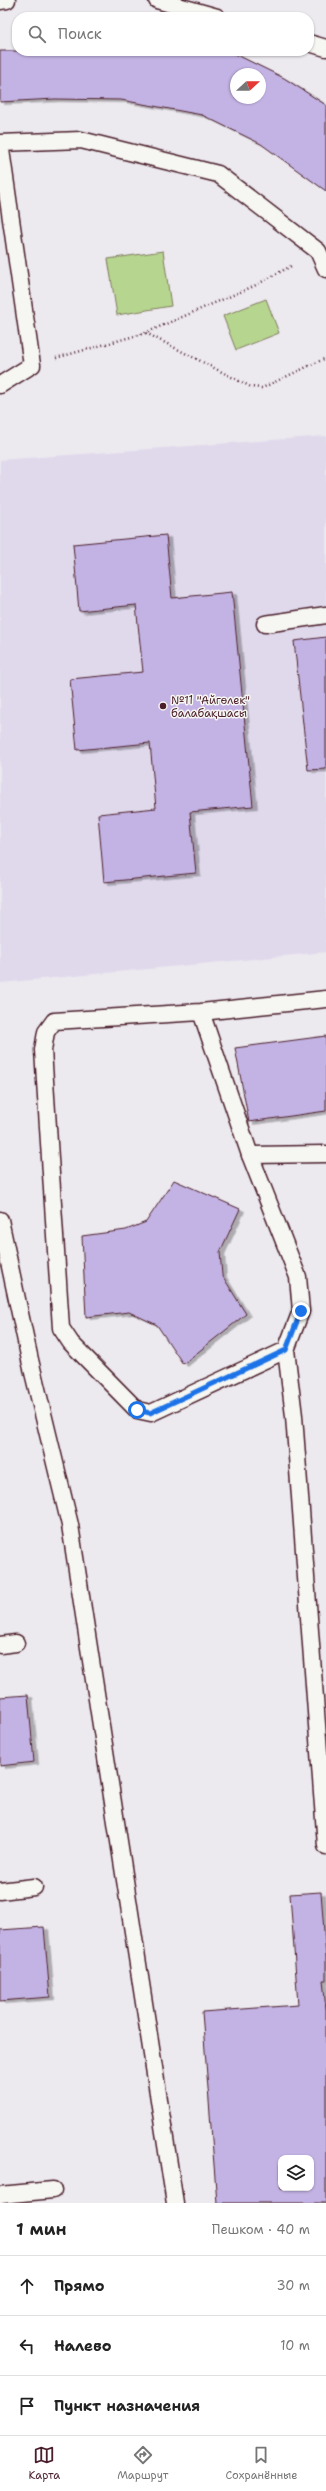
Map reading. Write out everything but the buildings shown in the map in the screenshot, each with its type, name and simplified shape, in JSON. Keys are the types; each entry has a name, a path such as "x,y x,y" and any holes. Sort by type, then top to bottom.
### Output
{"lane":[{"path":"0,0 7,0"},
{"path":"157,0 199,12"},
{"path":"314,44 326,48"},
{"path":"0,385 32,365 0,143 81,140 218,174 318,251 326,269"},
{"path":"265,624 326,615"},
{"path":"286,1350 150,1413 137,1410 70,1343 61,1328 43,1050 46,1032 54,1021 201,1012 326,999"},
{"path":"201,1012 250,1155 298,1277 301,1311 286,1350 294,1416 326,1846"},
{"path":"250,1155 326,1154"},
{"path":"0,1220 30,1360 70,1525 175,2203"},
{"path":"0,1645 16,1643"},
{"path":"0,1891 34,1887"},
{"path":"0,2195 53,2190"}],"path":[{"path":"32,365 145,333 254,286 318,251"},
{"path":"145,333 251,386 262,388 326,358"}],"shaded area":[{"name":"№11 \"Айгөлек\" балабақшасы","path":"326,436 326,952 0,983 0,460"}],"green space":[{"path":"163,251 171,306 117,315 108,259"},
{"path":"266,299 279,333 236,350 223,316"}],"place":[{"name":"№11 \"Айгөлек\" балабақшасы","path":"163,706"}],"route":[{"path":"137,1410 150,1413 286,1350 301,1311"}]}
